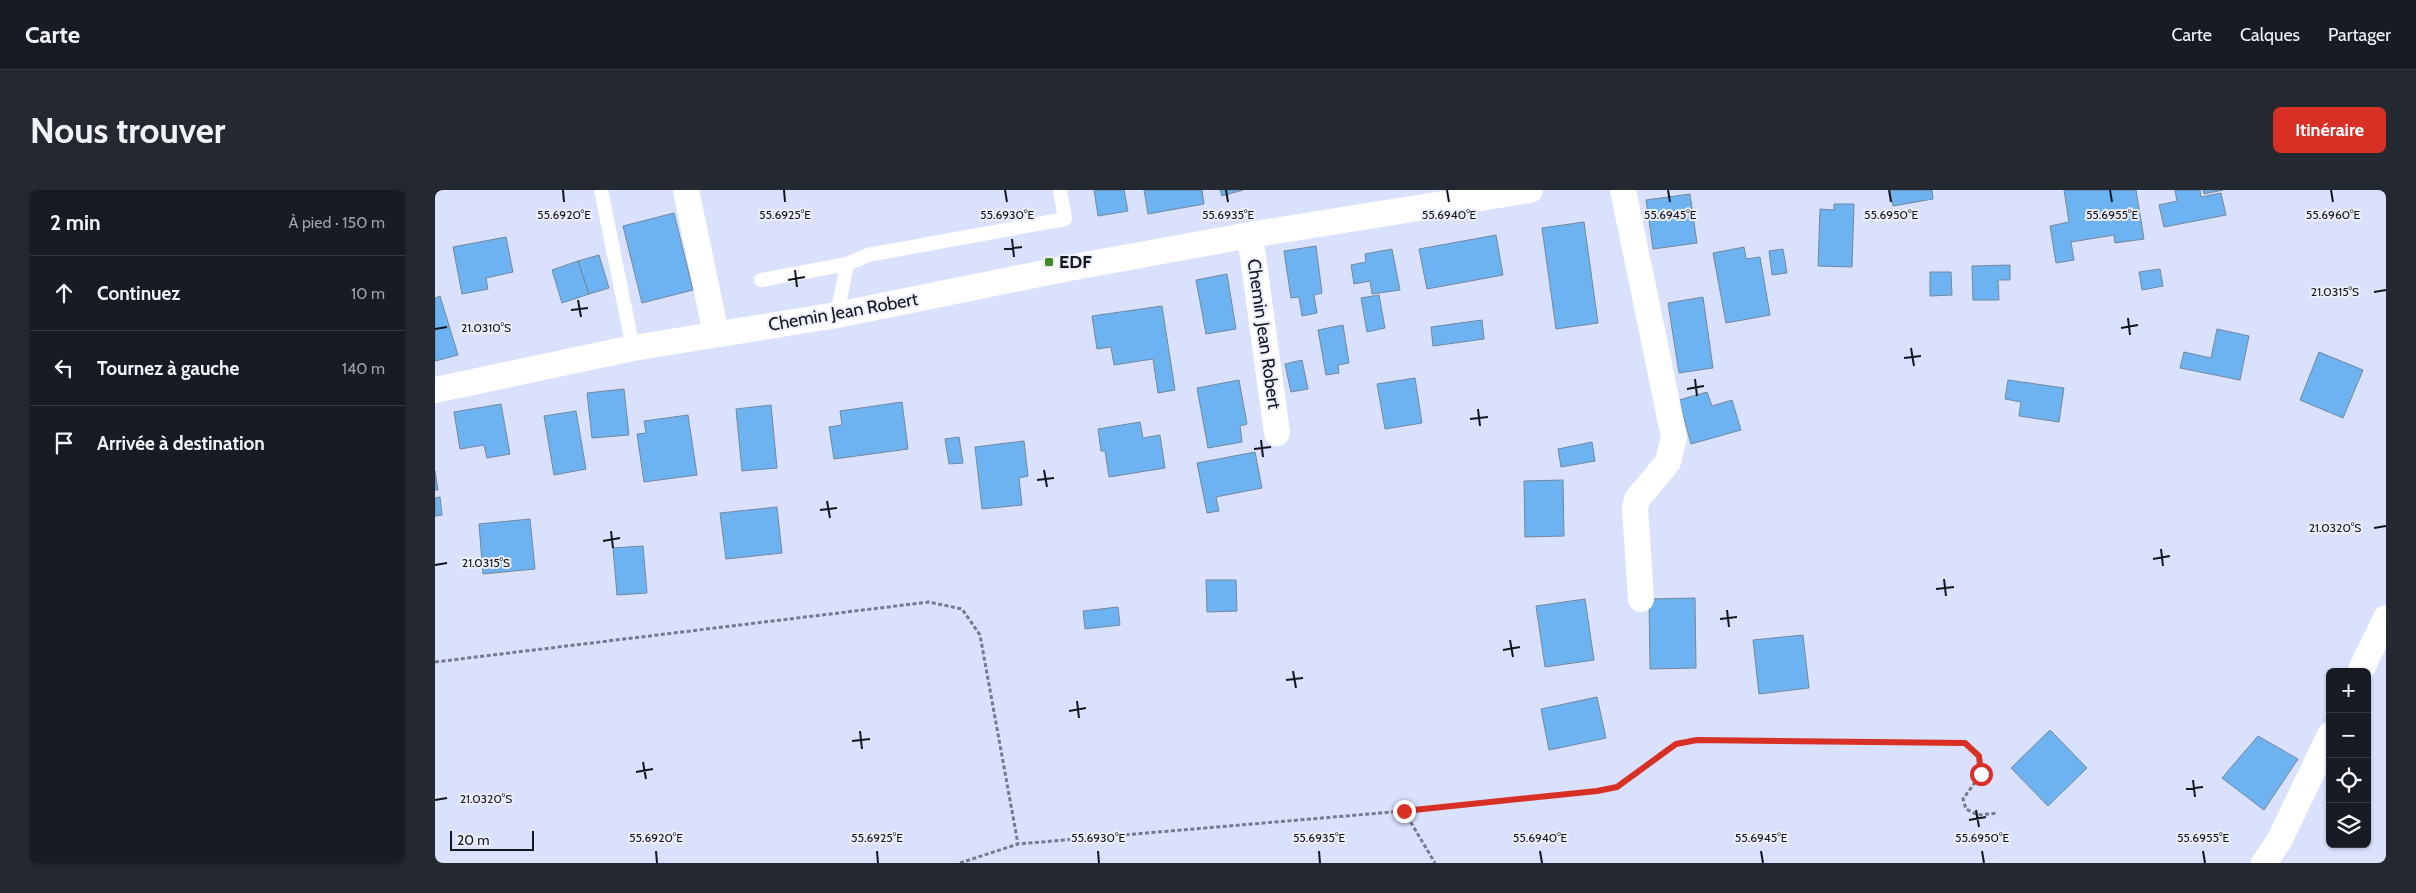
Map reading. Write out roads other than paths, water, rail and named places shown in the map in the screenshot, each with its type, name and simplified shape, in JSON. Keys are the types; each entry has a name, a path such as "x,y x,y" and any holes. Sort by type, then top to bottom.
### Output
{"street":[{"path":"686,190 716,334"},
{"name":"Chemin Jean Robert","path":"435,390 633,348 837,315 1069,268 1250,235 1530,190"},
{"path":"1623,190 1674,438 1668,462 1637,499 1635,508 1641,599"},
{"name":"Chemin Jean Robert","path":"1250,235 1277,432"},
{"path":"2362,668 2386,618"},
{"path":"2264,863 2279,841 2326,743"}],"lane":[{"path":"601,190 633,348"},
{"path":"761,280 847,264 868,255 1065,219 1060,190"},
{"path":"837,315 847,264"}],"place":[{"name":"EDF","path":"1049,262"}]}
